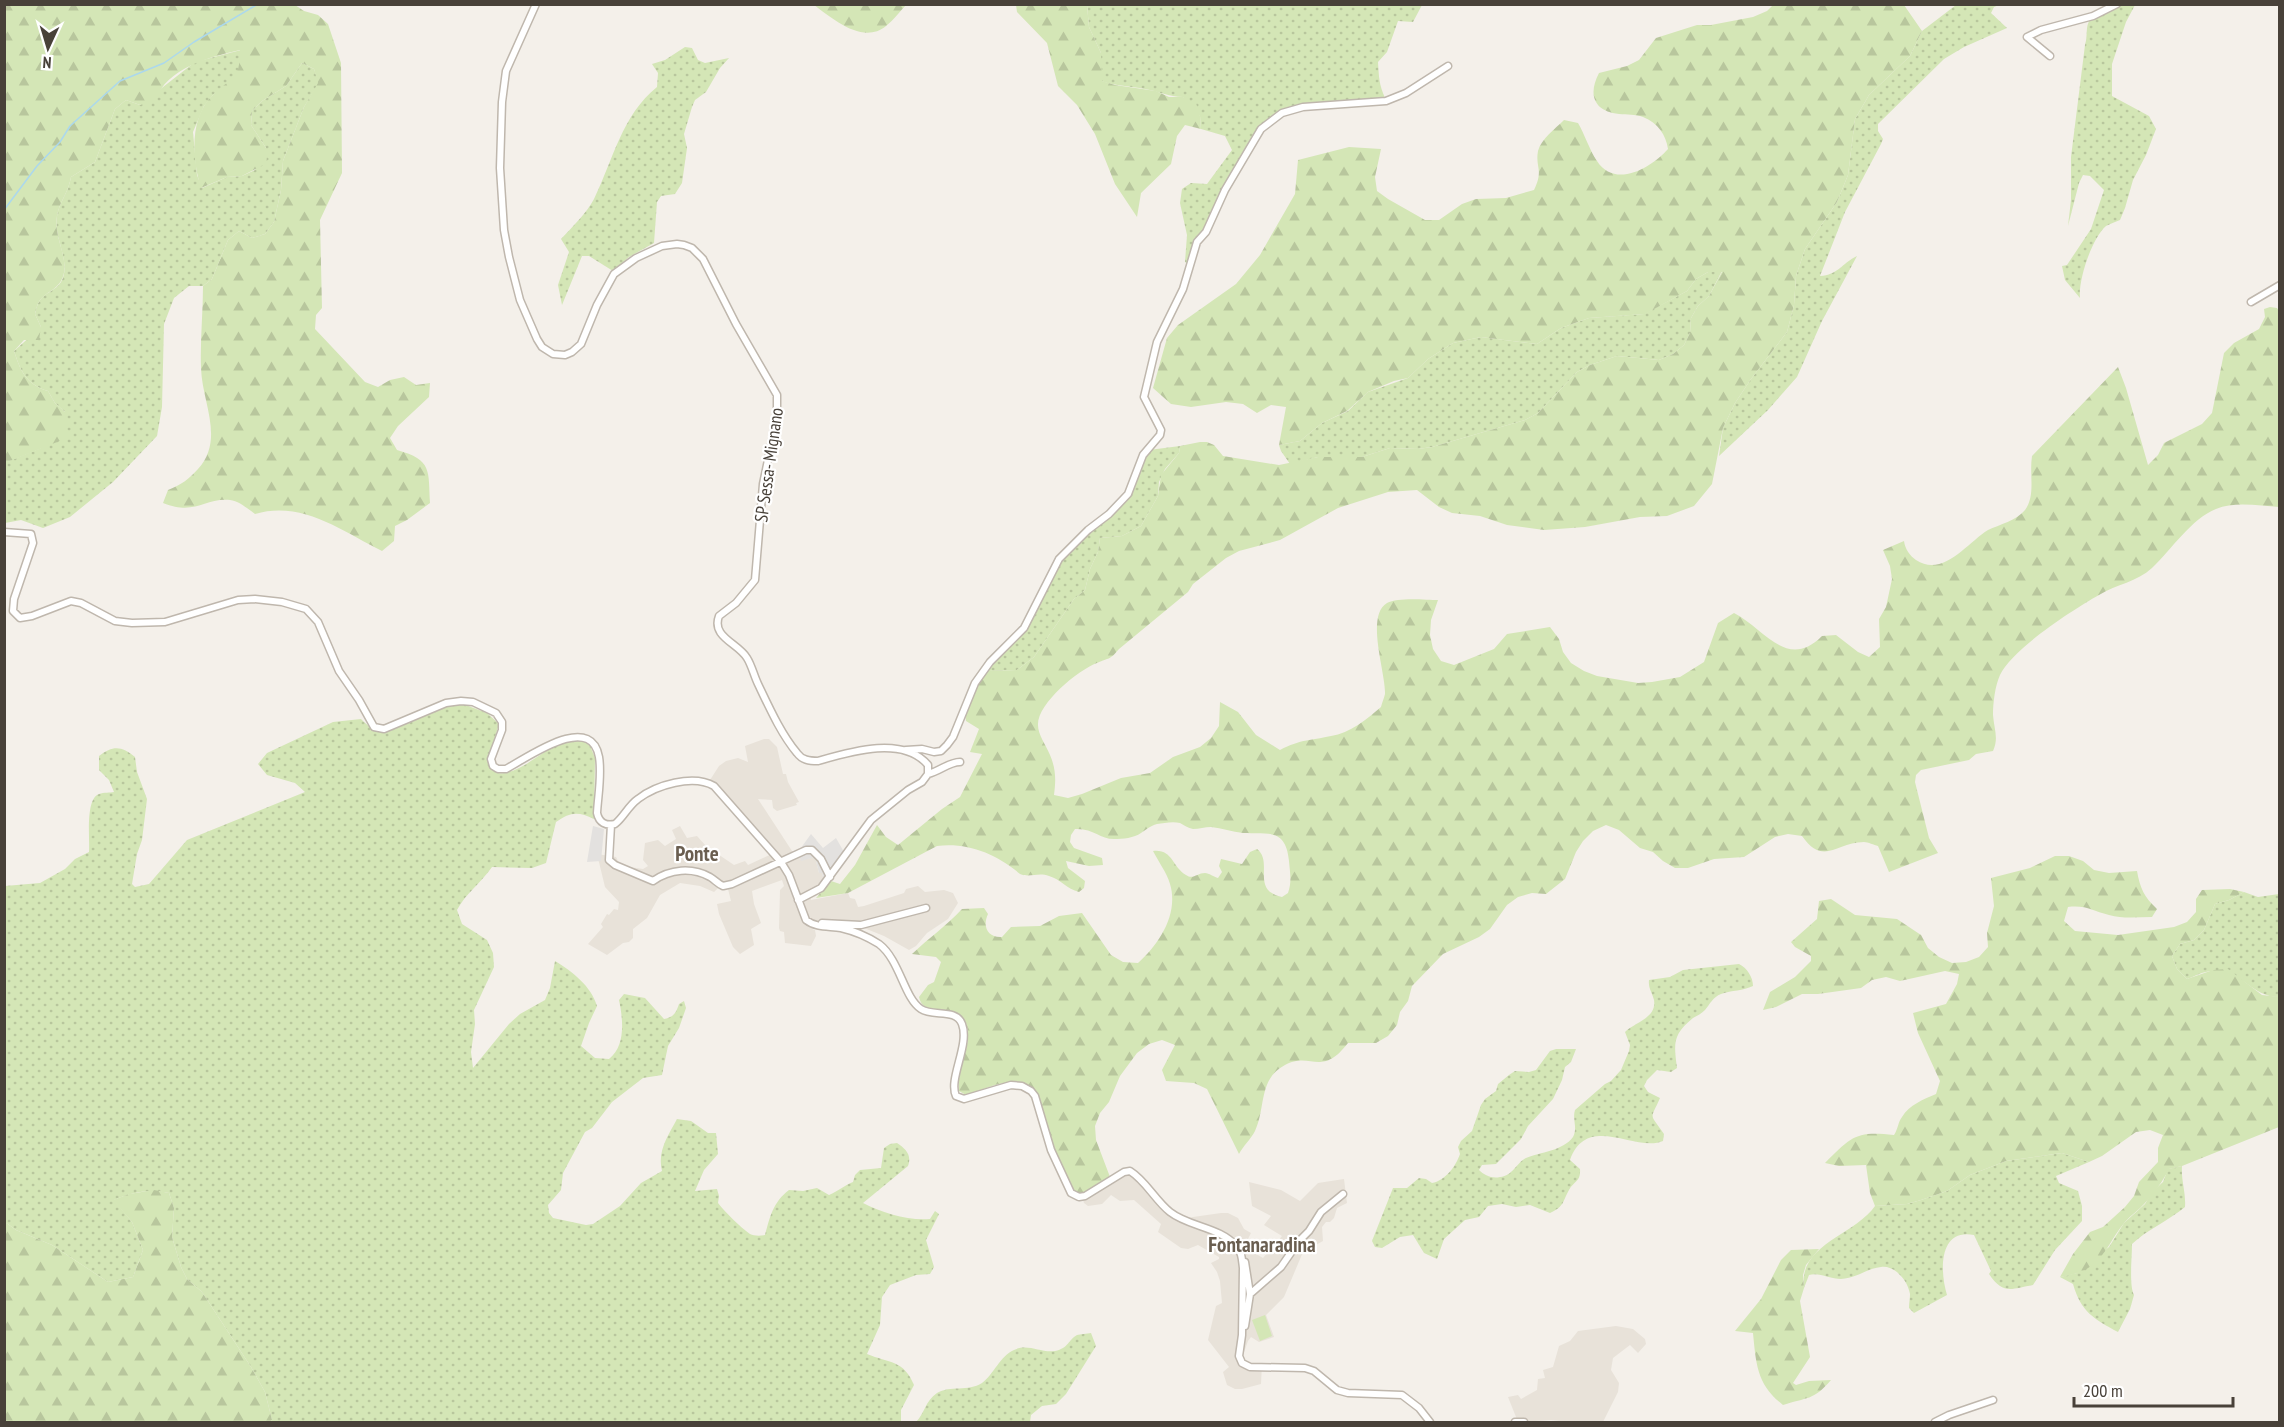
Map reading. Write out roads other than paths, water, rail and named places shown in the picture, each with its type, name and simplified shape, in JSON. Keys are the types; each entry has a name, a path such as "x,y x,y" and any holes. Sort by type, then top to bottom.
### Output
{"street":[{"name":"SP Sessa- Mignano","path":"536,4 506,71 502,102 500,168 503,220 509,257 520,300 531,328 547,351 560,356 572,352 585,338 604,290 614,274 625,265 670,244 684,245 699,253 736,324 773,385 778,401 764,484 755,580 736,603 719,616 718,630 739,648 748,660 769,705 801,757 814,761 864,749 905,751"},
{"path":"2050,56 2027,37 2041,30 2093,15 2117,4"},
{"path":"905,751 909,748 941,751 947,745 953,737 975,683 990,662 1024,627 1059,559 1128,494 1143,455 1160,435 1161,430 1144,397 1157,342 1183,289 1197,242 1206,232 1225,190 1261,129 1282,113 1303,107 1386,100 1406,93 1448,66"},
{"path":"2251,302 2280,285"},
{"path":"4,532 31,534 33,543 14,599 13,612 20,618 71,602 81,603 115,621 132,623 165,622 238,600 282,602 306,609 318,622 339,671 376,728 387,728 446,703 461,700 472,702 496,713 501,720 502,730 491,759 493,766 500,770 506,770 561,740 577,736 592,741 599,762 598,818 604,825 620,821 626,810 645,795 682,780 700,780 718,789 781,862 789,875 806,920 816,926 855,932 878,944 896,965 918,1007 927,1012 951,1015 960,1021 963,1027 962,1055 954,1091 958,1097 964,1099 1011,1085 1022,1086 1035,1096 1051,1150 1068,1189 1073,1195 1085,1196 1124,1172 1130,1171 1170,1212 1226,1238 1238,1247 1247,1269 1250,1294 1239,1356 1242,1363 1250,1367 1305,1368 1314,1371 1337,1390 1348,1393 1402,1395 1419,1408 1430,1422"},
{"path":"798,900 821,888 871,820 908,790 922,782 928,774 928,765 918,755 905,751"},
{"path":"928,774 940,771 952,762 960,762"},
{"path":"611,825 609,860 615,866 653,881 671,872 686,870 710,877 723,886 742,880 806,850 812,850 821,859 830,878"},
{"path":"816,926 828,923 861,925 926,908"},
{"path":"1250,1294 1281,1267 1321,1212 1343,1194"},
{"path":"1242,1258 1242,1335"},
{"path":"1935,1422 1994,1400"},
{"path":"1515,1422 1524,1422"}],"waterway":[{"path":"4,210 37,166 60,142 70,126 120,81 164,63 194,42 258,4"}],"district":[{"name":"Ponte","path":"697,854"},
{"name":"Fontanaradina","path":"1262,1245"}]}
